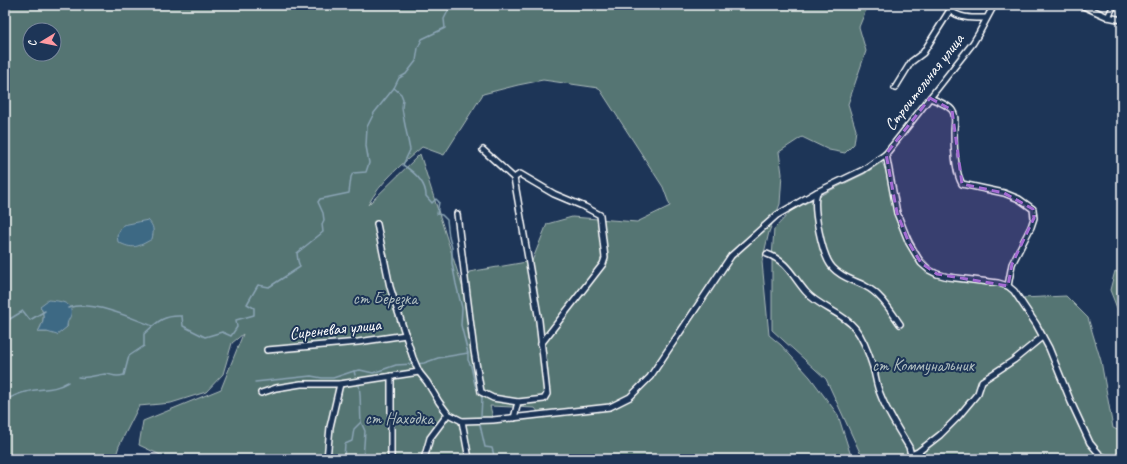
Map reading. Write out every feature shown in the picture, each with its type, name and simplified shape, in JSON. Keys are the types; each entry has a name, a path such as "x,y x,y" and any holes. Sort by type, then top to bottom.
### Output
{"street":[{"name":"Строительная улица","path":"462,421 514,418 610,408 630,397 650,377 731,256 777,215 817,192 863,170 886,154 973,43 980,33 986,18 994,5"},
{"path":"1081,5 1108,17 1122,20"},
{"path":"1108,17 1114,5"},
{"path":"895,88 911,62 923,53 950,8 957,16 986,18"},
{"path":"930,98 942,103 952,110 955,116 954,132 956,160 959,179 962,184 1004,193 1019,199 1032,209 1034,218 1012,264 1008,286"},
{"path":"457,214 474,351 481,392 493,398 518,402 544,399 547,394 539,321 514,178 483,150"},
{"path":"886,154 897,213 909,243 921,263 929,270 937,274 948,277 998,283 1008,286 1014,291 1036,324 1049,348 1090,444 1101,456 1108,459"},
{"path":"514,178 520,174 554,194 600,215 605,258 603,264 541,344"},
{"path":"817,192 815,198 816,222 827,258 832,267 844,277 875,292 900,324"},
{"path":"377,224 390,287 413,358 418,370 448,414 462,421 469,459"},
{"path":"767,254 775,257 785,264 812,298 846,320 855,328 873,367 875,381 882,398 909,447 910,457 940,435 958,418 978,393 982,381 1014,360 1042,337"},
{"name":"Сиреневая улица","path":"267,350 358,342 406,335"},
{"path":"261,393 276,388 302,384 340,384 418,370"},
{"path":"391,376 391,459"},
{"path":"327,459 330,427 340,384"},
{"path":"514,418 518,402"},
{"path":"424,459 430,438 448,414"}],"highlighted area":[{"path":"930,98 952,110 962,184 1004,193 1033,209 1034,218 1012,264 1008,286 937,274 921,263 909,243 897,213 886,154"}],"green space":[{"path":"5,5 868,5 859,27 866,51 848,104 856,130 854,144 845,153 829,150 802,137 779,152 782,174 780,204 769,232 762,262 769,335 781,345 810,377 838,415 852,459 169,459 139,445 143,421 221,389 243,334 232,343 223,374 206,392 171,403 139,406 119,446 115,459 5,459","holes":["543,80 599,88 663,187 670,206 637,222 572,217 547,224 532,261 469,272 465,295 420,154 368,205 385,181 422,147 444,155 483,94","40,306 71,314 67,320 67,327 47,332 38,332 43,319 43,313","490,406 535,408 539,413 493,418"]},
{"name":"ст Коммунальник","path":"882,162 896,195 906,229 921,256 933,269 944,273 1008,284 1016,289 1022,298 1066,296 1088,318 1101,361 1113,428 1122,432 1122,459 863,459 826,379 772,330 772,258 774,229 791,211 864,174"},
{"path":"1115,271 1122,274 1122,309 1117,308 1110,290"}],"water":[{"path":"148,220 153,229 152,239 143,244 132,247 118,242 117,235 123,225"},
{"path":"48,300 67,304 71,310 67,327 57,335 47,332 38,332 43,319 43,313 40,306"}],"waterway":[{"path":"78,377 105,374 115,376 124,375 129,356 144,346 144,334 165,318 182,316 183,326 205,337 222,332 231,336 237,327 236,320 254,315 254,308 247,304 258,285 269,287 300,267 297,253 323,232 323,213 318,202 320,199 349,193 353,173 366,172 369,163 366,146 367,127 374,113 394,88 399,78 406,74 416,61 418,48 422,39 445,28 444,19 451,5"},
{"path":"394,88 401,94 403,99 402,108 410,150 403,165 419,178 424,186 426,196 432,203 436,199 439,202 437,214 442,215 447,220 452,248 452,263 462,308 461,325 475,385 482,398 481,416"},
{"path":"68,308 78,306 99,308 122,314 153,326"},
{"path":"5,322 23,311 30,320 45,311"},
{"path":"417,364 438,358 468,353"},
{"path":"355,375 354,371 360,370 373,373 396,365 413,364"},
{"path":"255,382 311,376 333,378 354,371"},
{"path":"5,400 21,393 57,387 68,382"},
{"path":"341,459 344,457 345,444 352,441 354,429 361,422 359,385"},
{"path":"361,422 365,431 363,459"},
{"path":"480,425 485,447 492,448 495,459"}],"park label":[{"name":"ст Березка","path":"385,298"},
{"name":"ст Находка","path":"399,418"}]}
